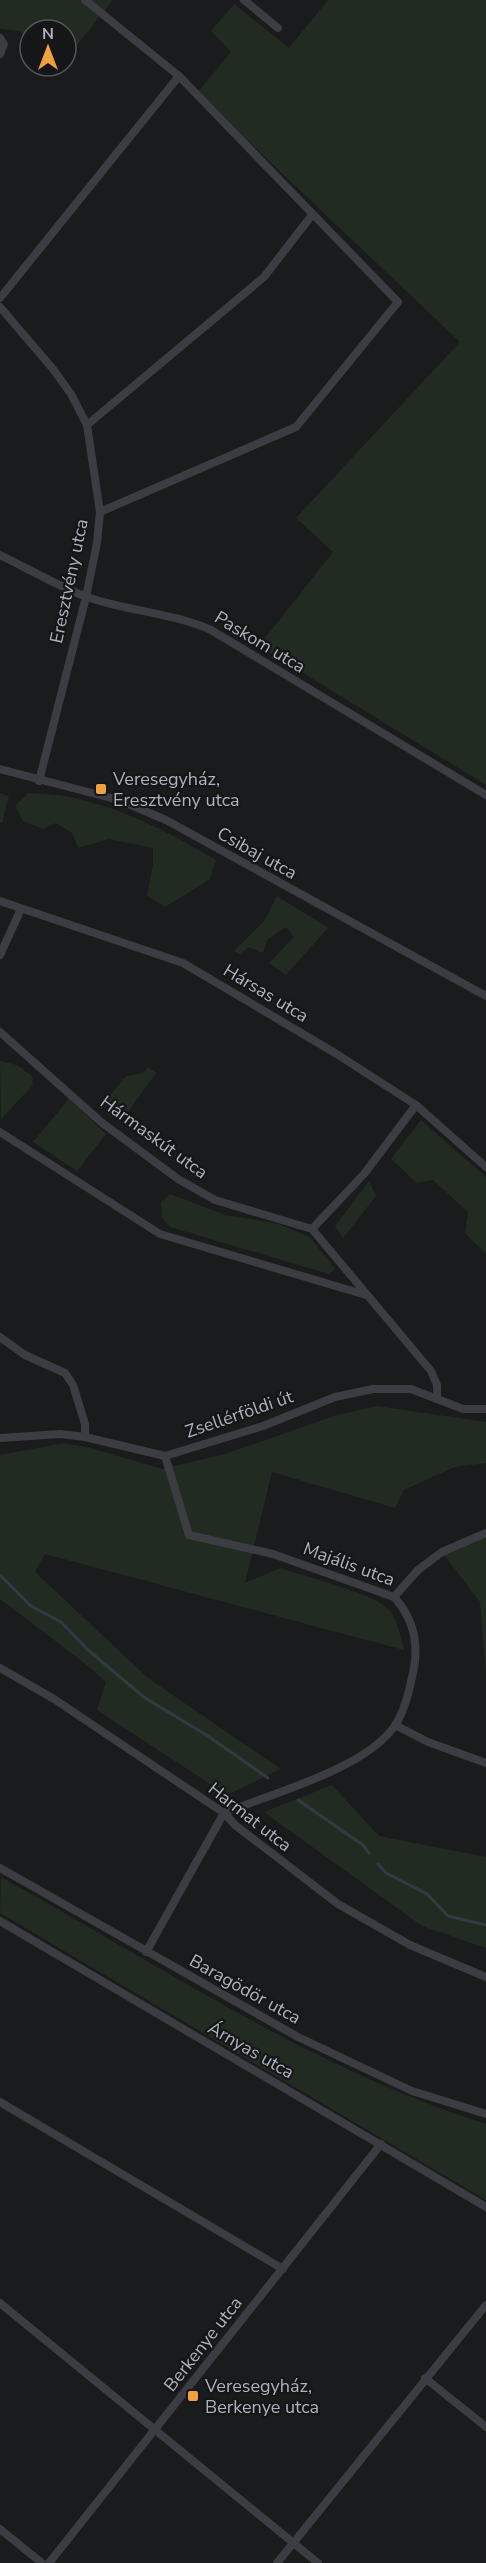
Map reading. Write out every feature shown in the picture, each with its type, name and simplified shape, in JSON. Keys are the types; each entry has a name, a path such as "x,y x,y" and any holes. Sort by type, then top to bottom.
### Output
{"street":[{"path":"85,0 179,76 227,122 312,215 398,302 296,427 100,512"},
{"path":"244,0 278,28"},
{"path":"0,38 4,44 2,51"},
{"path":"0,298 179,76"},
{"path":"87,425 264,277 312,215"},
{"name":"Eresztvény utca","path":"0,307 53,369 71,394 87,425 100,512 97,543 86,597 39,781"},
{"name":"Paskom utca","path":"0,555 86,597 131,610 195,623 211,630 486,795"},
{"name":"Csibaj utca","path":"0,769 119,800 166,820 486,996"},
{"name":"Hársas utca","path":"0,901 183,963 335,1053 416,1105 486,1167"},
{"path":"0,955 21,909"},
{"name":"Hármaskút utca","path":"0,1032 101,1122 178,1179 215,1200 312,1229"},
{"path":"416,1105 364,1174 312,1229 431,1371 437,1384 437,1399"},
{"path":"0,1132 160,1234 366,1295"},
{"path":"0,1337 25,1355 65,1373 73,1384 85,1424 85,1437"},
{"name":"Zsellérföldi út","path":"165,1456 263,1426 334,1397 373,1389 411,1389 463,1409 486,1409"},
{"path":"0,1438 60,1434 85,1437 165,1456"},
{"name":"Majális utca","path":"165,1456 189,1535 273,1554 394,1596 405,1608 413,1624 416,1664 395,1725"},
{"path":"394,1596 418,1570 442,1552 486,1533"},
{"name":"Harmat utca","path":"0,1668 54,1699 224,1813 235,1826 338,1904 410,1946 486,1977"},
{"path":"146,1952 224,1813 346,1766 395,1725 462,1756 486,1763"},
{"name":"Baragödör utca","path":"0,1868 298,2037 412,2091 486,2114"},
{"name":"Árnyas utca","path":"0,1921 486,2207"},
{"path":"0,2102 283,2269"},
{"name":"Berkenye utca","path":"49,2563 157,2430 381,2145"},
{"path":"0,2303 318,2563"},
{"path":"277,2563 486,2305"},
{"path":"425,2379 486,2427"},
{"path":"0,2529 42,2563"}],"shaded area":[{"path":"0,0 113,0 78,44 78,18 18,18 18,31 0,29"},
{"path":"328,0 486,0 486,785 259,646 333,552 296,518 460,342 197,93 231,52 211,31 234,4 289,48"},
{"path":"0,793 9,796 2,823 0,822"},
{"path":"28,793 78,799 102,805 149,824 216,860 210,879 165,907 147,896 153,864 153,848 109,839 78,848 72,833 56,823 43,829 23,821 15,806"},
{"path":"277,896 328,928 286,975 269,963 294,937 286,927 267,940 263,953 249,947 240,954 234,951 264,921"},
{"path":"0,1061 17,1065 32,1076 33,1085 1,1119"},
{"path":"148,1067 156,1073 120,1123 106,1113 108,1098 126,1076 143,1073"},
{"path":"69,1099 106,1134 77,1171 33,1142"},
{"path":"421,1120 486,1177 486,1254 465,1233 468,1212 433,1180 417,1183 391,1159"},
{"path":"369,1181 376,1196 343,1238 335,1226"},
{"path":"170,1194 226,1215 278,1224 310,1237 335,1269 329,1274 170,1227 162,1218 161,1202"},
{"path":"377,1406 486,1422 486,1463 455,1467 404,1490 395,1508 272,1472 245,1583 280,1568 368,1597 381,1603 392,1614 399,1629 404,1650 45,1554 35,1572 148,1678 281,1769 227,1795 97,1710 106,1682 0,1599 0,1455 64,1443 91,1448 162,1469 225,1454 337,1415"},
{"path":"486,1535 486,1674 480,1602 442,1552"},
{"path":"332,1785 379,1836 486,1857 486,1948 422,1926 264,1812"},
{"path":"1,1877 298,2045 359,2075 486,2124 486,2200 0,1913"}],"waterway":[{"path":"0,1575 31,1606 61,1622 88,1650 145,1698 208,1736 268,1778"},
{"path":"298,1800 363,1845 369,1853"},
{"path":"378,1864 386,1873 427,1894 448,1916 486,1925"}],"place":[{"name":"Veresegyház, Eresztvény utca","path":"101,789"},
{"name":"Veresegyház, Berkenye utca","path":"193,2396"}]}
